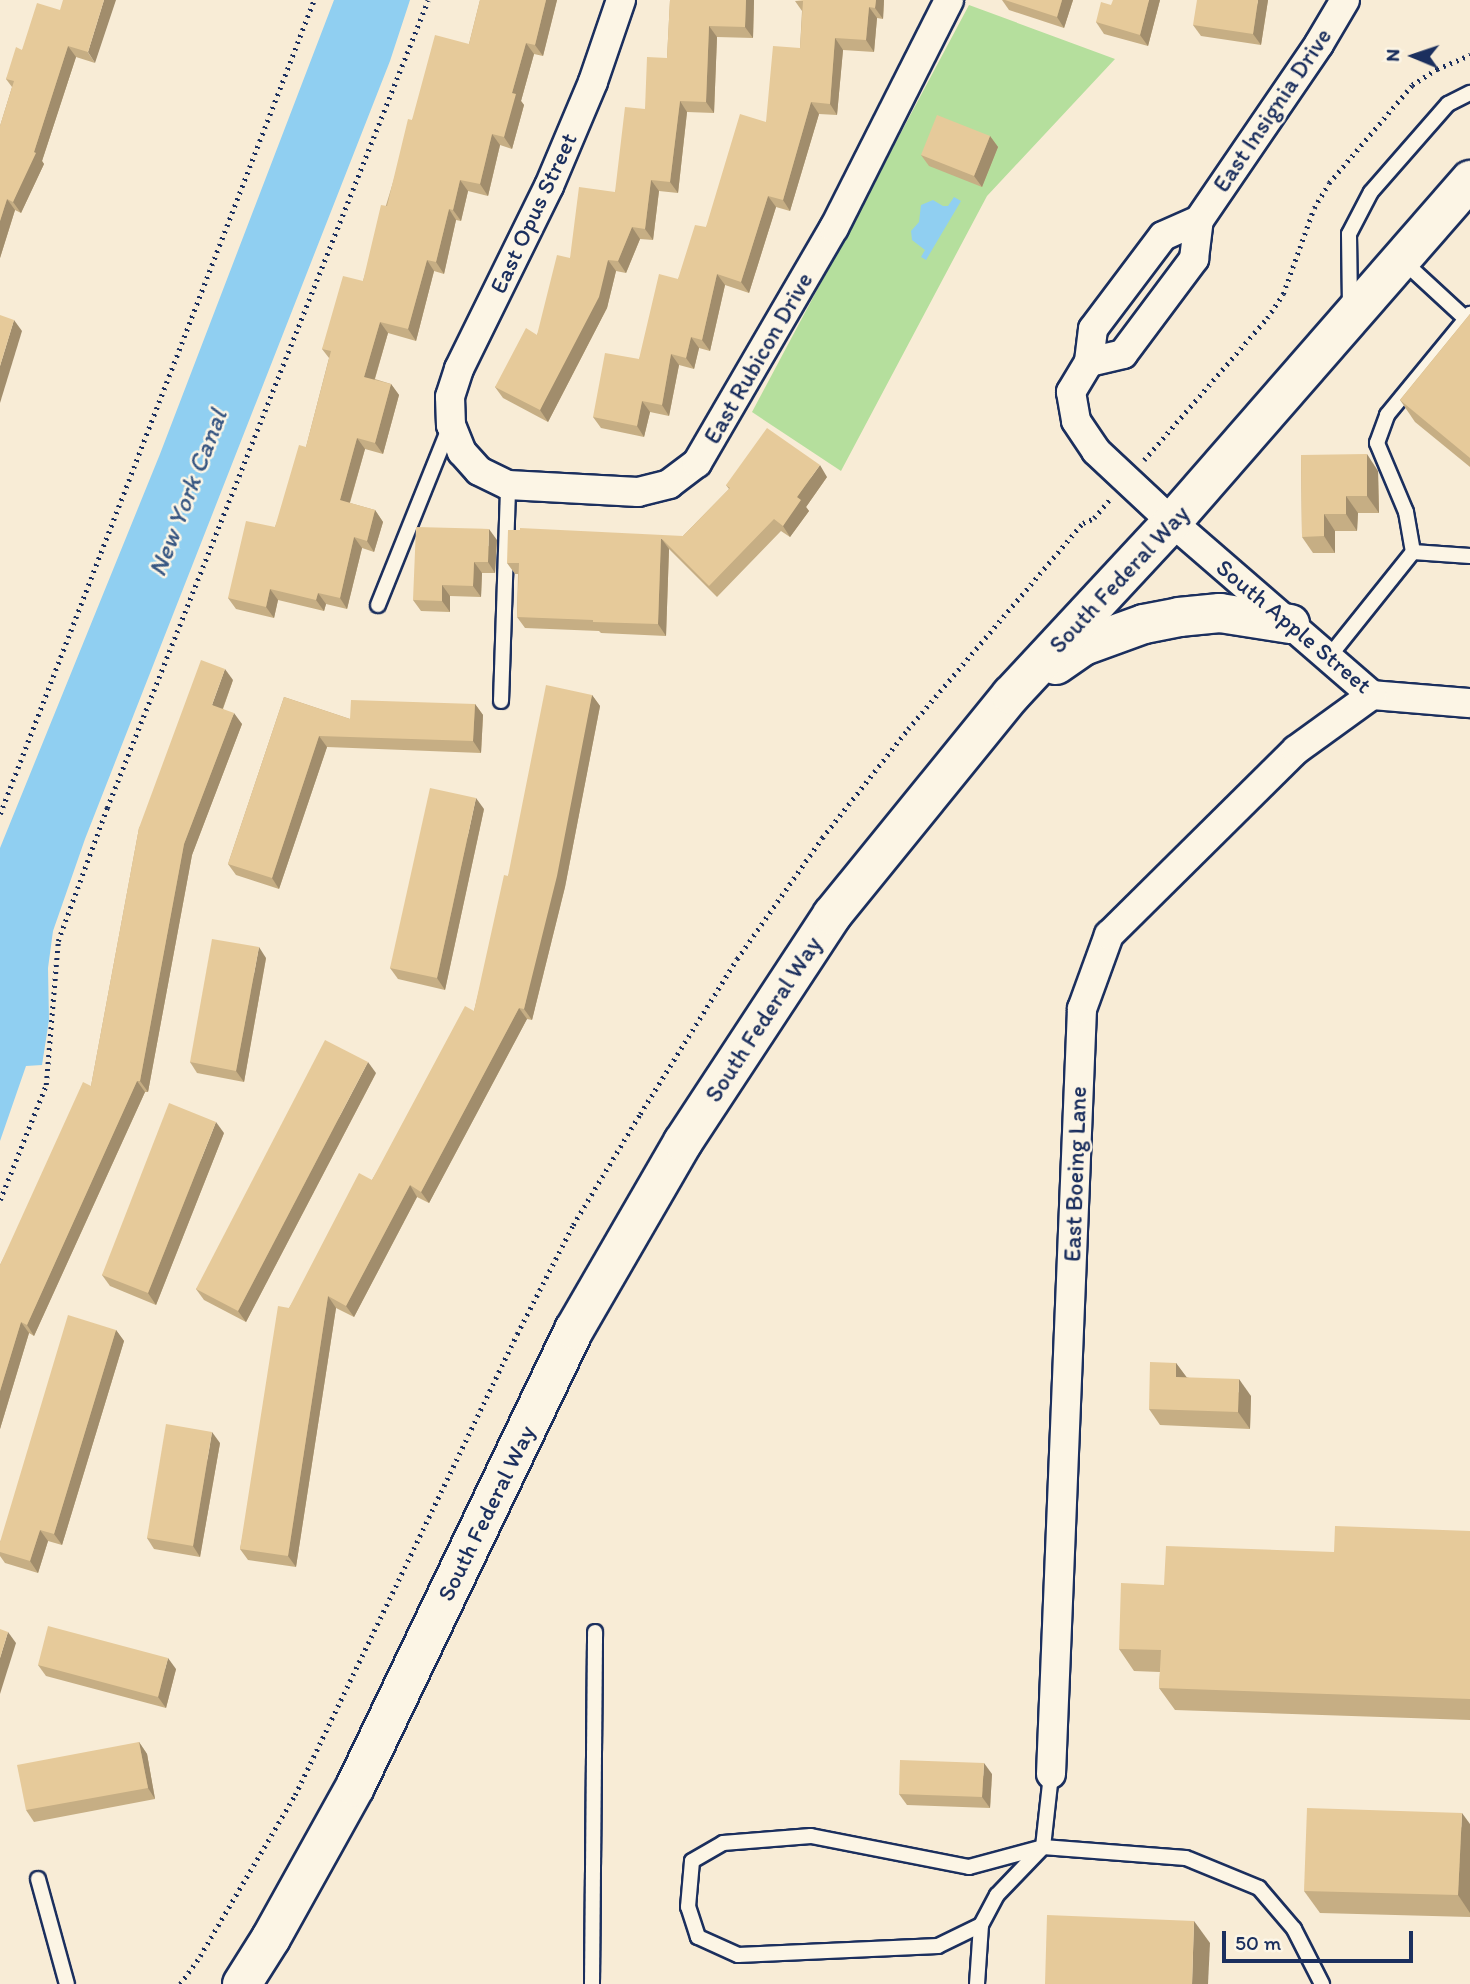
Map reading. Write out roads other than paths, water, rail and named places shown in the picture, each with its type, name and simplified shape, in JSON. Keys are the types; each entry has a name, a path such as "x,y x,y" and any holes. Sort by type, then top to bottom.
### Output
{"main road":[{"name":"South Federal Way","path":"242,1984 271,1938 355,1787 574,1330 683,1142 832,915 1010,695 1172,522 1470,180"},
{"path":"1010,695 1083,646 1144,624 1220,613 1290,624"}],"street":[{"name":"East Opus Street","path":"451,425 450,397 459,369 549,186 593,82 621,0"},
{"name":"East Rubicon Drive","path":"451,425 462,452 479,471 508,485 638,492 669,484 697,463 834,228 949,0"},
{"name":"East Insignia Drive","path":"1089,362 1123,354 1194,259 1199,220 1319,44 1345,0"},
{"name":"East Insignia Drive","path":"1172,522 1096,451 1076,421 1071,393 1089,362 1093,329 1163,236 1199,220"},
{"name":"South Apple Street","path":"1172,522 1372,695 1470,703"},
{"name":"East Boeing Lane","path":"1051,1774 1082,1009 1109,935 1296,750 1372,695"}],"lane":[{"path":"1350,318 1349,234 1354,223 1371,192 1448,103 1470,93"},
{"path":"1328,658 1413,552 1406,512 1377,443 1387,415 1468,316 1401,259"},
{"path":"378,605 451,425"},
{"path":"500,701 508,485"},
{"path":"1413,552 1470,556"},
{"path":"592,1984 596,1632"},
{"path":"977,1984 981,1925 997,1895 1043,1847 1051,1774"},
{"path":"981,1925 938,1946 738,1955 698,1937 688,1907 692,1861 723,1843 811,1836 969,1867 1043,1847 1186,1858 1259,1888 1294,1929 1322,1984"},
{"path":"38,1879 67,1984"}],"water":[{"name":"New York Canal","path":"334,0 410,0 390,61 85,839 53,931 48,968 49,1020 42,1065 26,1066 0,1141 0,848 160,454"},
{"path":"954,197 961,201 926,260 921,257 925,250 912,240 911,231 919,222 921,205 933,200 948,206"}]}
